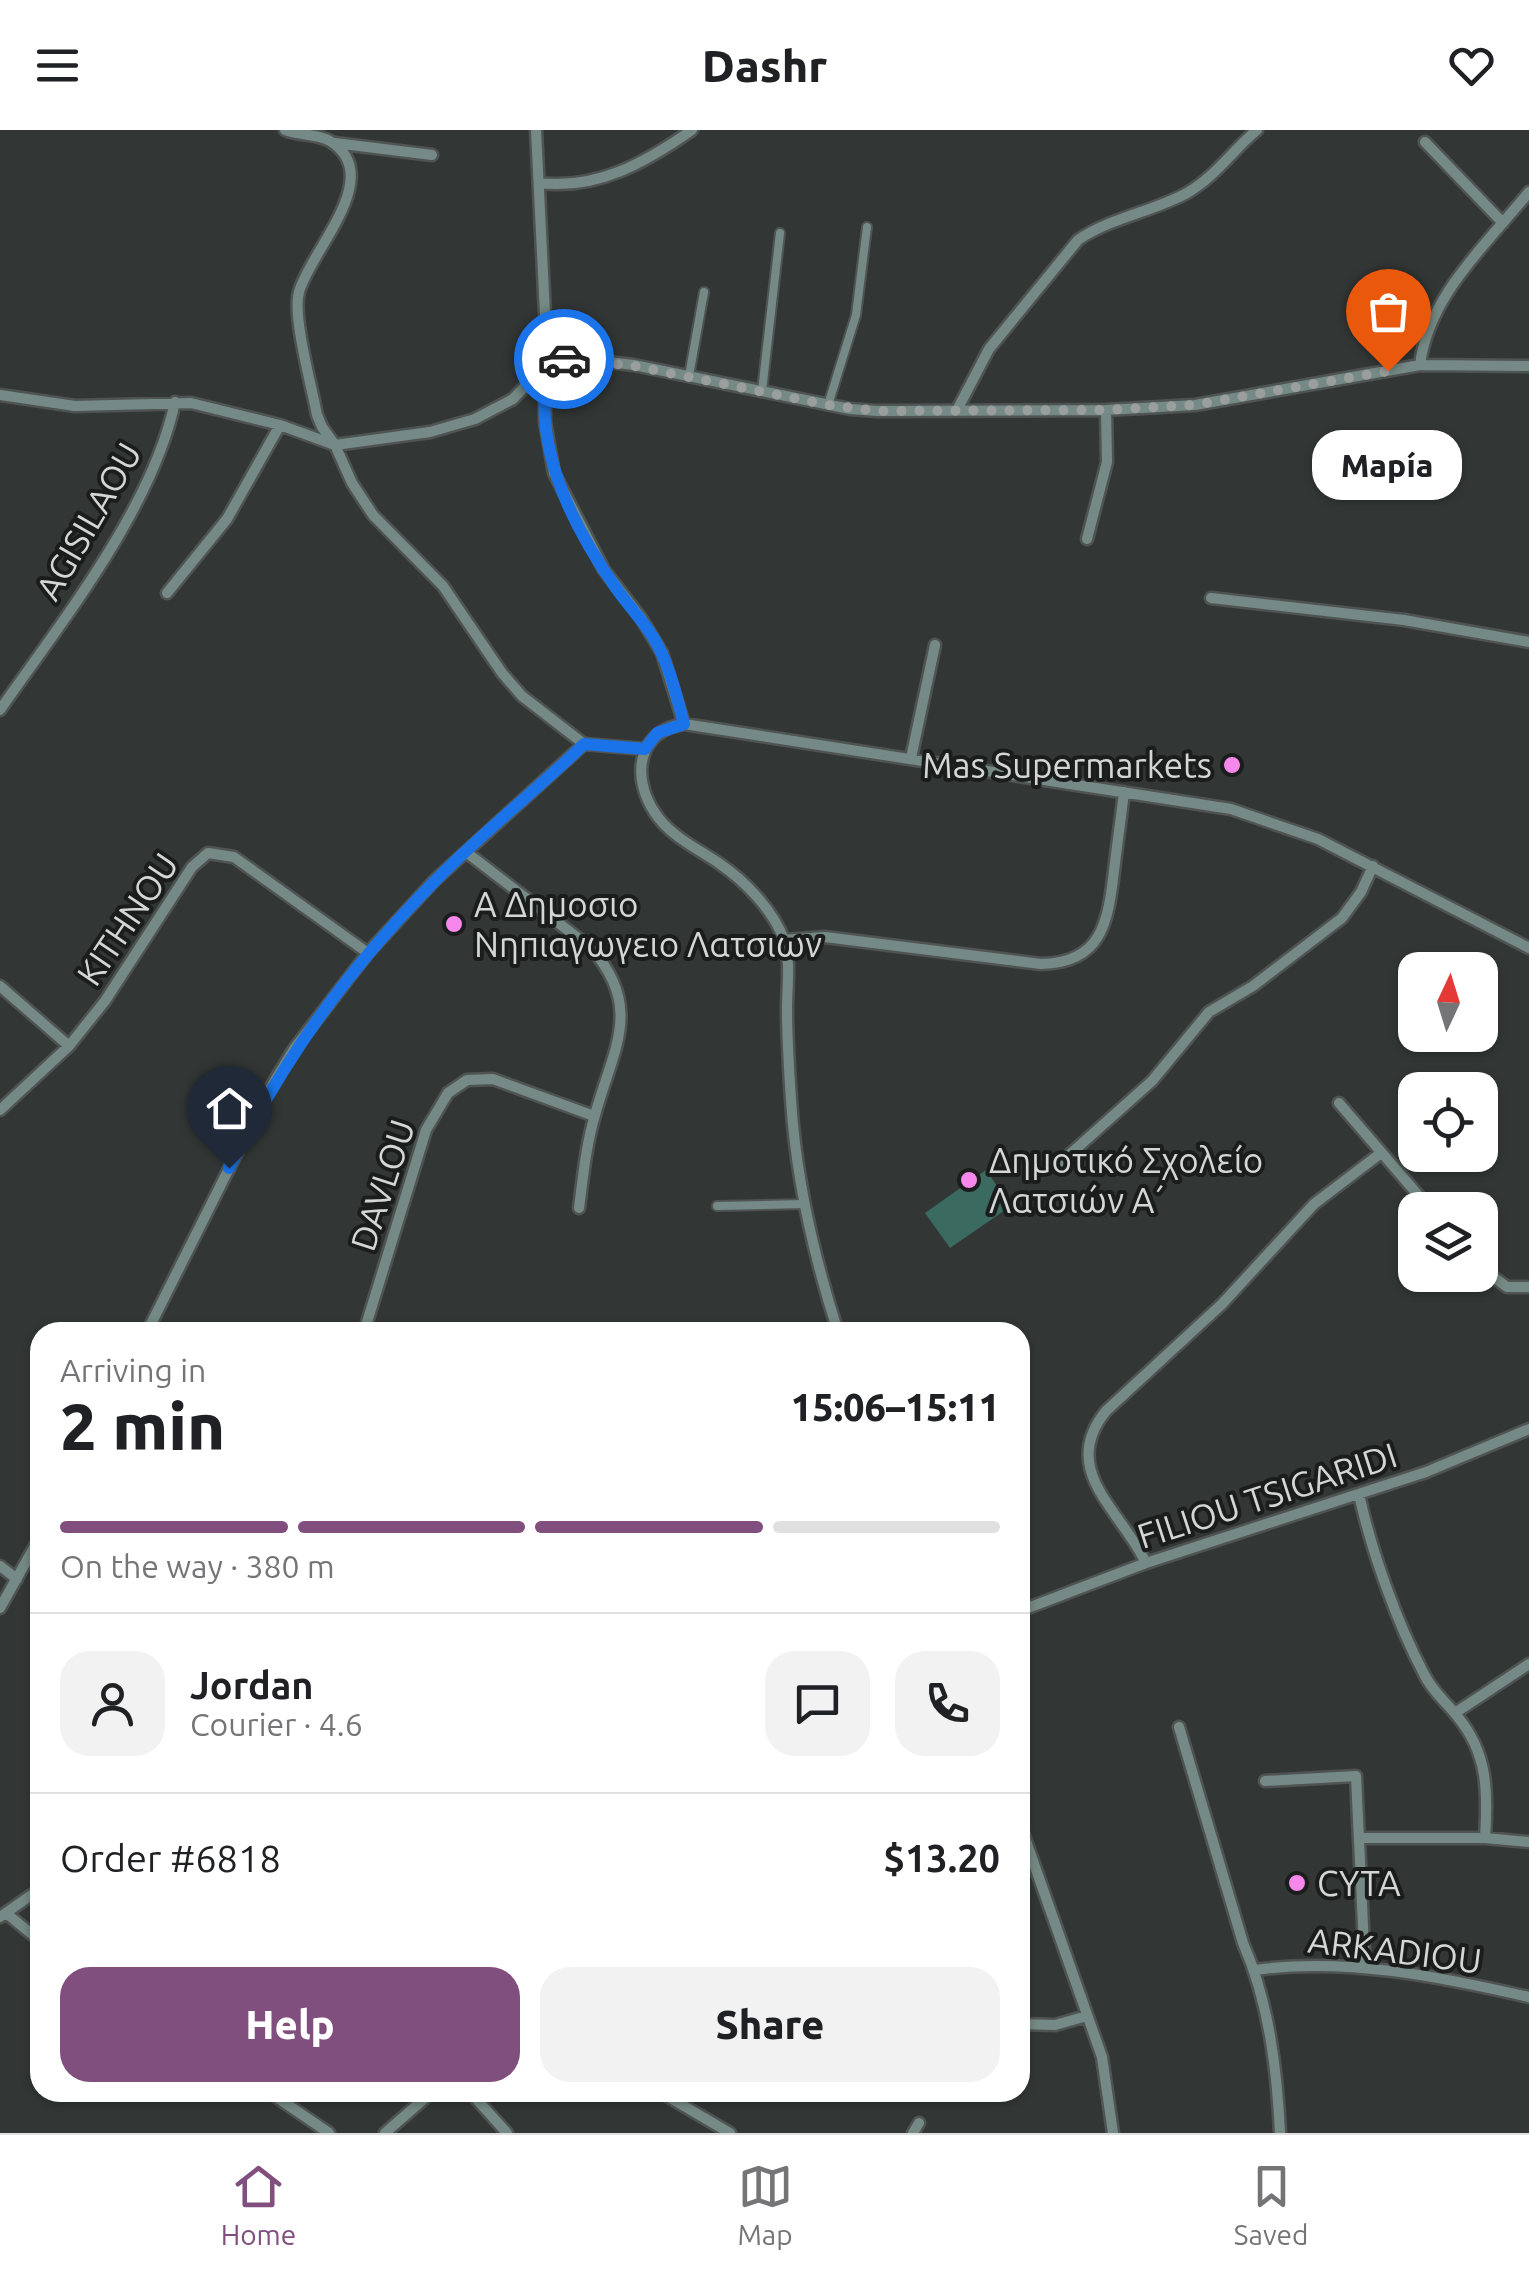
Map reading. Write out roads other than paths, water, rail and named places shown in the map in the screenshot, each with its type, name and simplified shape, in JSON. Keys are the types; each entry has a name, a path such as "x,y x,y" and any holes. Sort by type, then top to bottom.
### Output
{"street":[{"path":"285,130 334,143 432,155"},
{"path":"536,130 545,314 551,336 544,380 545,422 554,473 604,570 662,653 684,724"},
{"path":"538,183 574,185 608,178 692,130"},
{"path":"956,410 989,349 1078,240 1090,231 1190,191 1205,181 1250,132"},
{"path":"1425,142 1503,223"},
{"path":"334,143 350,167 350,192 302,284 297,304 322,427 336,445 352,483 373,515 443,586 502,673 544,716 584,744 645,749"},
{"path":"1420,365 1425,336 1439,306 1529,192"},
{"path":"1,397 75,406 175,402 206,406 280,425 336,445 430,432 476,419 512,399 550,360 574,358 864,411 1106,410 1194,405 1420,365 1529,366"},
{"name":"AGISILAOU","path":"0,710 126,519 161,452 175,402"},
{"path":"1087,539 1107,462 1106,410"},
{"path":"167,592 227,519 280,425"},
{"path":"1211,598 1404,620 1529,642"},
{"path":"912,758 935,645"},
{"path":"835,1322 804,1204 791,1105 784,940 750,890 720,863 675,834 655,814 644,787 642,761 645,749 657,733 684,724 1231,808 1271,820 1373,866 1529,948"},
{"path":"152,1322 265,1097 294,1049 368,952 466,852 584,744"},
{"path":"784,940 825,937 1040,964 1072,960 1103,931 1124,792"},
{"path":"466,852 591,948 612,977 622,1007 622,1022 594,1116 579,1208"},
{"name":"KITHNOU","path":"0,1110 69,1046 124,976 192,867 208,853 234,857 368,952"},
{"path":"1059,1164 1152,1080 1209,1012 1253,986 1342,918 1373,866"},
{"path":"0,986 69,1046"},
{"name":"DAVLOU","path":"367,1322 426,1130 448,1093 467,1080 493,1080 594,1116"},
{"path":"1339,1103 1415,1192"},
{"path":"1146,1563 1089,1472 1088,1450 1093,1430 1106,1412 1222,1304 1314,1204 1381,1153"},
{"path":"1498,1280 1507,1286 1529,1287"},
{"name":"FILIOU TSIGARIDI","path":"1030,1606 1146,1563 1426,1472 1529,1429"},
{"path":"1359,1494 1368,1532 1414,1654 1433,1690 1474,1740 1485,1766 1485,1838"},
{"path":"0,1608 30,1555"},
{"path":"0,1566 17,1579"},
{"path":"1455,1713 1529,1664"},
{"path":"1179,1727 1243,1944 1255,1970 1272,2058 1280,2133"},
{"path":"1265,1780 1356,1776 1365,1968"},
{"path":"1361,1838 1529,1842"},
{"path":"1030,1852 1106,2076 1113,2133"},
{"path":"30,1895 3,1915 30,1934"},
{"name":"ARKADIOU","path":"1255,1970 1298,1965 1365,1968 1529,1997"},
{"path":"1030,2024 1055,2025 1088,2016"},
{"path":"284,2102 330,2133"},
{"path":"385,2133 421,2102"},
{"path":"479,2102 507,2133"},
{"path":"677,2102 730,2133"}],"lane":[{"path":"828,405 856,315 867,227"},
{"path":"762,391 780,233"},
{"path":"689,376 704,292"},
{"path":"717,1206 804,1204"}],"place":[{"name":"Mapía","path":"1388,371"},
{"name":"Mas Supermarkets","path":"1232,765"},
{"name":"Α Δημοσιο Νηπιαγωγειο Λατσιων","path":"454,924"},
{"name":"Δημοτικό Σχολείο Λατσιών Α΄","path":"969,1180"},
{"name":"CYTA","path":"1297,1883"}]}
